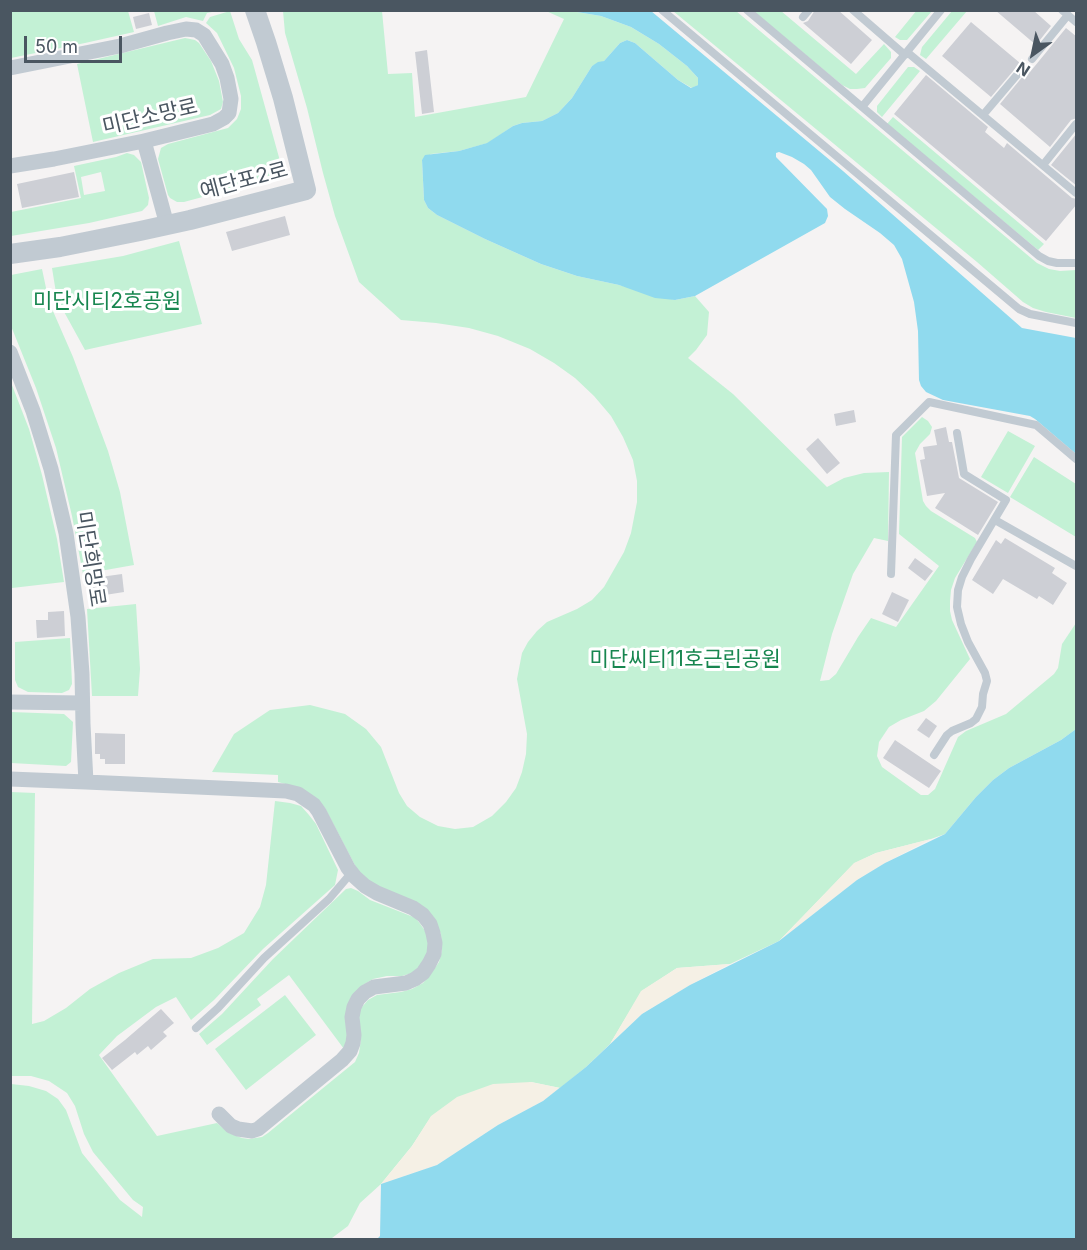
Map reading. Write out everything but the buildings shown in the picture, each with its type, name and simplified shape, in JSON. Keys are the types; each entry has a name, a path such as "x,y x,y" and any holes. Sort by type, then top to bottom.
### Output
{"street":[{"name":"예단포2로","path":"10,254 84,243 190,220 306,190 283,98 255,10"},
{"name":"미단소망로","path":"10,68 109,48 186,29 196,30 204,35 222,64 231,99 229,113 213,124 144,141 10,166"},
{"path":"144,141 167,225"},
{"name":"미단희망로","path":"11,355 33,411 51,469 66,533 78,617 86,782"},
{"path":"10,702 82,703"},
{"path":"10,779 280,791 298,794 314,805 352,873 365,886 413,908 430,924 435,943 434,954 429,964 415,980 374,987 358,999 352,1017 353,1043 346,1056 263,1126 252,1131 244,1131 231,1126 219,1114"}],"lane":[{"path":"662,10 1019,309 1030,314 1077,323"},
{"path":"747,10 1039,256 1057,263 1077,263"},
{"path":"803,17 809,10"},
{"path":"853,10 1077,193"},
{"path":"862,107 941,10"},
{"path":"1032,59 1065,13 1077,22"},
{"path":"984,115 1022,69"},
{"path":"1043,165 1077,124"},
{"path":"891,574 896,435 929,402 1036,425 1077,459"},
{"path":"934,755 947,735 976,719 982,707 982,694 987,681 961,624 957,607 958,590 966,568 1006,500 964,474 957,433"},
{"path":"995,520 1077,566"},
{"path":"196,1028 218,1008 264,958 329,899 352,873"}],"green space":[{"path":"11,10 128,11 134,32 11,58"},
{"path":"154,10 217,11 207,13 203,21 186,17 158,26"},
{"path":"917,10 932,11 907,40 895,37"},
{"path":"230,11 239,39 252,60 280,166 269,179 177,202 168,195 158,159 161,148 168,144 228,128 237,119 241,109 241,96 234,68 217,33 206,23 210,17"},
{"name":"미단씨티11호근린공원","path":"283,11 382,11 388,74 412,73 415,117 526,97 564,19 546,11 571,11 601,16 631,27 659,44 687,66 698,78 698,85 692,88 678,80 635,43 627,40 620,43 604,61 592,66 572,98 558,113 542,121 513,126 488,143 459,151 431,154 422,160 424,200 428,208 437,215 485,239 541,264 577,276 675,300 695,296 709,312 707,335 688,358 733,394 827,487 844,478 864,473 889,472 888,541 874,538 853,574 832,634 820,681 829,680 836,674 871,618 896,627 939,566 899,534 902,437 922,417 928,421 932,427 930,434 915,453 923,501 931,511 975,538 977,542 955,578 950,601 952,620 970,659 936,701 924,711 889,727 879,742 877,756 882,767 921,795 928,795 935,789 958,737 966,731 1006,714 1054,674 1058,668 1062,644 1076,623 1076,729 1061,740 1009,768 993,780 945,834 876,853 855,863 779,941 730,964 677,968 642,991 610,1044 560,1088 531,1082 431,1117 412,1146 381,1184 360,1203 348,1226 328,1240 13,1239 10,1234 11,1084 46,1091 58,1099 66,1110 82,1153 120,1200 142,1217 143,1207 133,1200 93,1152 84,1134 75,1106 67,1093 49,1081 31,1076 11,1076 11,792 35,793 32,1024 44,1021 66,1008 90,989 119,973 153,959 191,958 218,948 244,933 260,907 266,885 275,801 301,806 316,824 338,870 335,885 263,949 214,1000 191,1020 176,997 156,1007 117,1036 99,1055 157,1136 217,1123 229,1133 242,1138 262,1137 355,1062 361,1039 359,1016 361,1008 377,995 401,992 423,983 439,962 442,950 441,934 434,919 386,893 360,875 325,808 300,788 278,782 278,775 212,772 234,734 270,710 310,705 345,714 366,729 381,747 399,793 407,806 420,817 438,826 455,829 473,827 492,816 506,802 516,788 522,772 527,734 517,679 522,653 528,642 547,622 592,600 604,587 624,552 631,533 637,502 637,481 633,460 611,416 575,378 530,349 498,336 469,328 401,320 359,282 335,216 285,33"},
{"path":"673,11 736,11 1037,263 1060,271 1076,270 1076,318 1046,312 1023,302"},
{"path":"753,11 781,11 856,74 884,44 891,52 891,58 865,88 850,89 842,85"},
{"path":"952,11 967,11 926,59 920,55 922,47"},
{"path":"185,38 199,43 211,61 219,81 223,102 221,109 210,115 93,142 77,64"},
{"path":"908,67 914,67 920,71 882,117 877,112 877,106"},
{"path":"893,117 1044,244 1038,250 887,124"},
{"path":"127,153 134,155 141,162 149,198 148,205 142,211 89,223 11,236 11,212 81,198 74,166","holes":["101,172 105,191 84,195 81,177"]},
{"name":"미단시티2호공원","path":"179,241 202,324 85,350 57,299 52,268 123,256"},
{"path":"42,269 49,302 73,357 108,451 120,492 134,565 83,574 56,448 36,388 11,326 11,275"},
{"path":"10,380 29,429 42,475 57,539 64,582 12,588 10,570"},
{"path":"1008,431 1035,446 1008,493 981,477"},
{"path":"1034,457 1076,484 1076,537 1010,497"},
{"path":"136,604 140,669 138,696 92,696 87,609"},
{"path":"70,638 72,684 69,690 62,693 28,692 18,687 15,680 15,642"},
{"path":"11,712 64,714 73,722 71,762 66,766 11,763"},
{"path":"351,888 370,900 416,918 428,935 427,956 421,966 412,973 373,979 363,985 344,1049 289,975 257,999 261,1005 207,1045 199,1034 222,1014 273,959 346,889"},
{"path":"285,995 316,1035 246,1090 215,1049"}],"sand":[{"path":"931,839 857,880 779,941 854,863 876,853"},
{"path":"730,964 642,1014 610,1044 641,991 677,968"},
{"path":"531,1082 560,1088 543,1101 498,1125 437,1165 381,1184 412,1146 431,1116 457,1097 493,1084"}],"water":[{"path":"571,11 651,11 843,171 1022,328 1076,338 1076,454 1030,416 943,400 926,392 919,380 918,331 914,302 902,259 894,245 830,197 804,164 779,152 776,153 776,157 827,209 828,216 825,223 695,296 675,300 655,298 619,285 577,276 541,264 485,239 437,215 428,208 424,200 422,160 425,155 459,151 487,143 513,126 542,121 558,113 572,98 592,66 604,61 620,43 627,40 635,43 678,80 691,88 698,85 698,78 687,66 659,44 631,27 601,16"},
{"path":"1076,729 1076,1239 377,1239 380,1236 381,1184 437,1165 498,1125 543,1101 586,1067 642,1014 690,985 779,941 857,880 885,863 945,834 993,780 1009,768 1061,740"}]}
